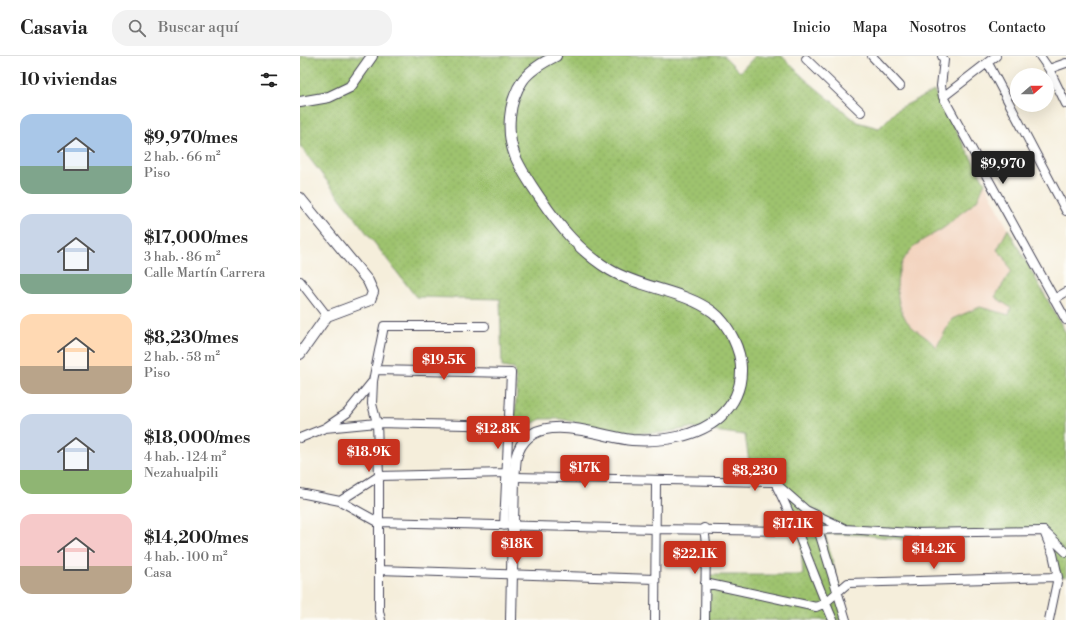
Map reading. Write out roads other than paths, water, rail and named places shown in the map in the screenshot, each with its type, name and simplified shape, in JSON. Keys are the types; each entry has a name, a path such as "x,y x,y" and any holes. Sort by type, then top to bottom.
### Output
{"street":[{"path":"300,102 329,97 350,87 372,56"},
{"path":"510,475 523,443 533,435 545,429 560,427 633,440 677,438 706,428 730,409 738,391 741,370 734,342 728,328 715,313 696,301 642,284 610,270 589,255 567,235 529,180 515,156 509,130 513,103 523,80 539,65 556,56"},
{"path":"872,56 900,86"},
{"path":"942,56 944,60 940,86 943,97 1066,320"},
{"path":"943,97 988,64 996,56"},
{"path":"1040,56 1048,68"},
{"path":"805,60 861,112"},
{"path":"1052,68 1066,63"},
{"path":"988,64 1066,211"},
{"path":"1054,79 1066,104"},
{"path":"300,198 368,281 373,292 370,300 327,316 300,354"},
{"path":"300,281 327,316"},
{"path":"1054,299 1066,292"},
{"path":"382,620 379,611 379,476 377,423 372,404 373,381 384,326 485,326"},
{"path":"376,370 512,373 509,526 513,575 511,620"},
{"path":"300,438 325,428 346,413 373,381"},
{"path":"325,428 377,423 510,426"},
{"path":"340,501 379,476 510,475 656,481 774,482 806,510 844,529"},
{"path":"655,620 656,481"},
{"path":"774,482 798,530 825,603 833,620"},
{"path":"300,493 340,501 378,522 656,529 844,529 913,533 1044,531 1066,552"},
{"path":"704,528 706,543 705,620"},
{"path":"818,529 846,620"},
{"path":"1044,531 1053,554 1058,577 1049,620"},
{"path":"378,570 655,579"},
{"path":"705,582 816,607 825,603 848,582 1058,577"}]}
